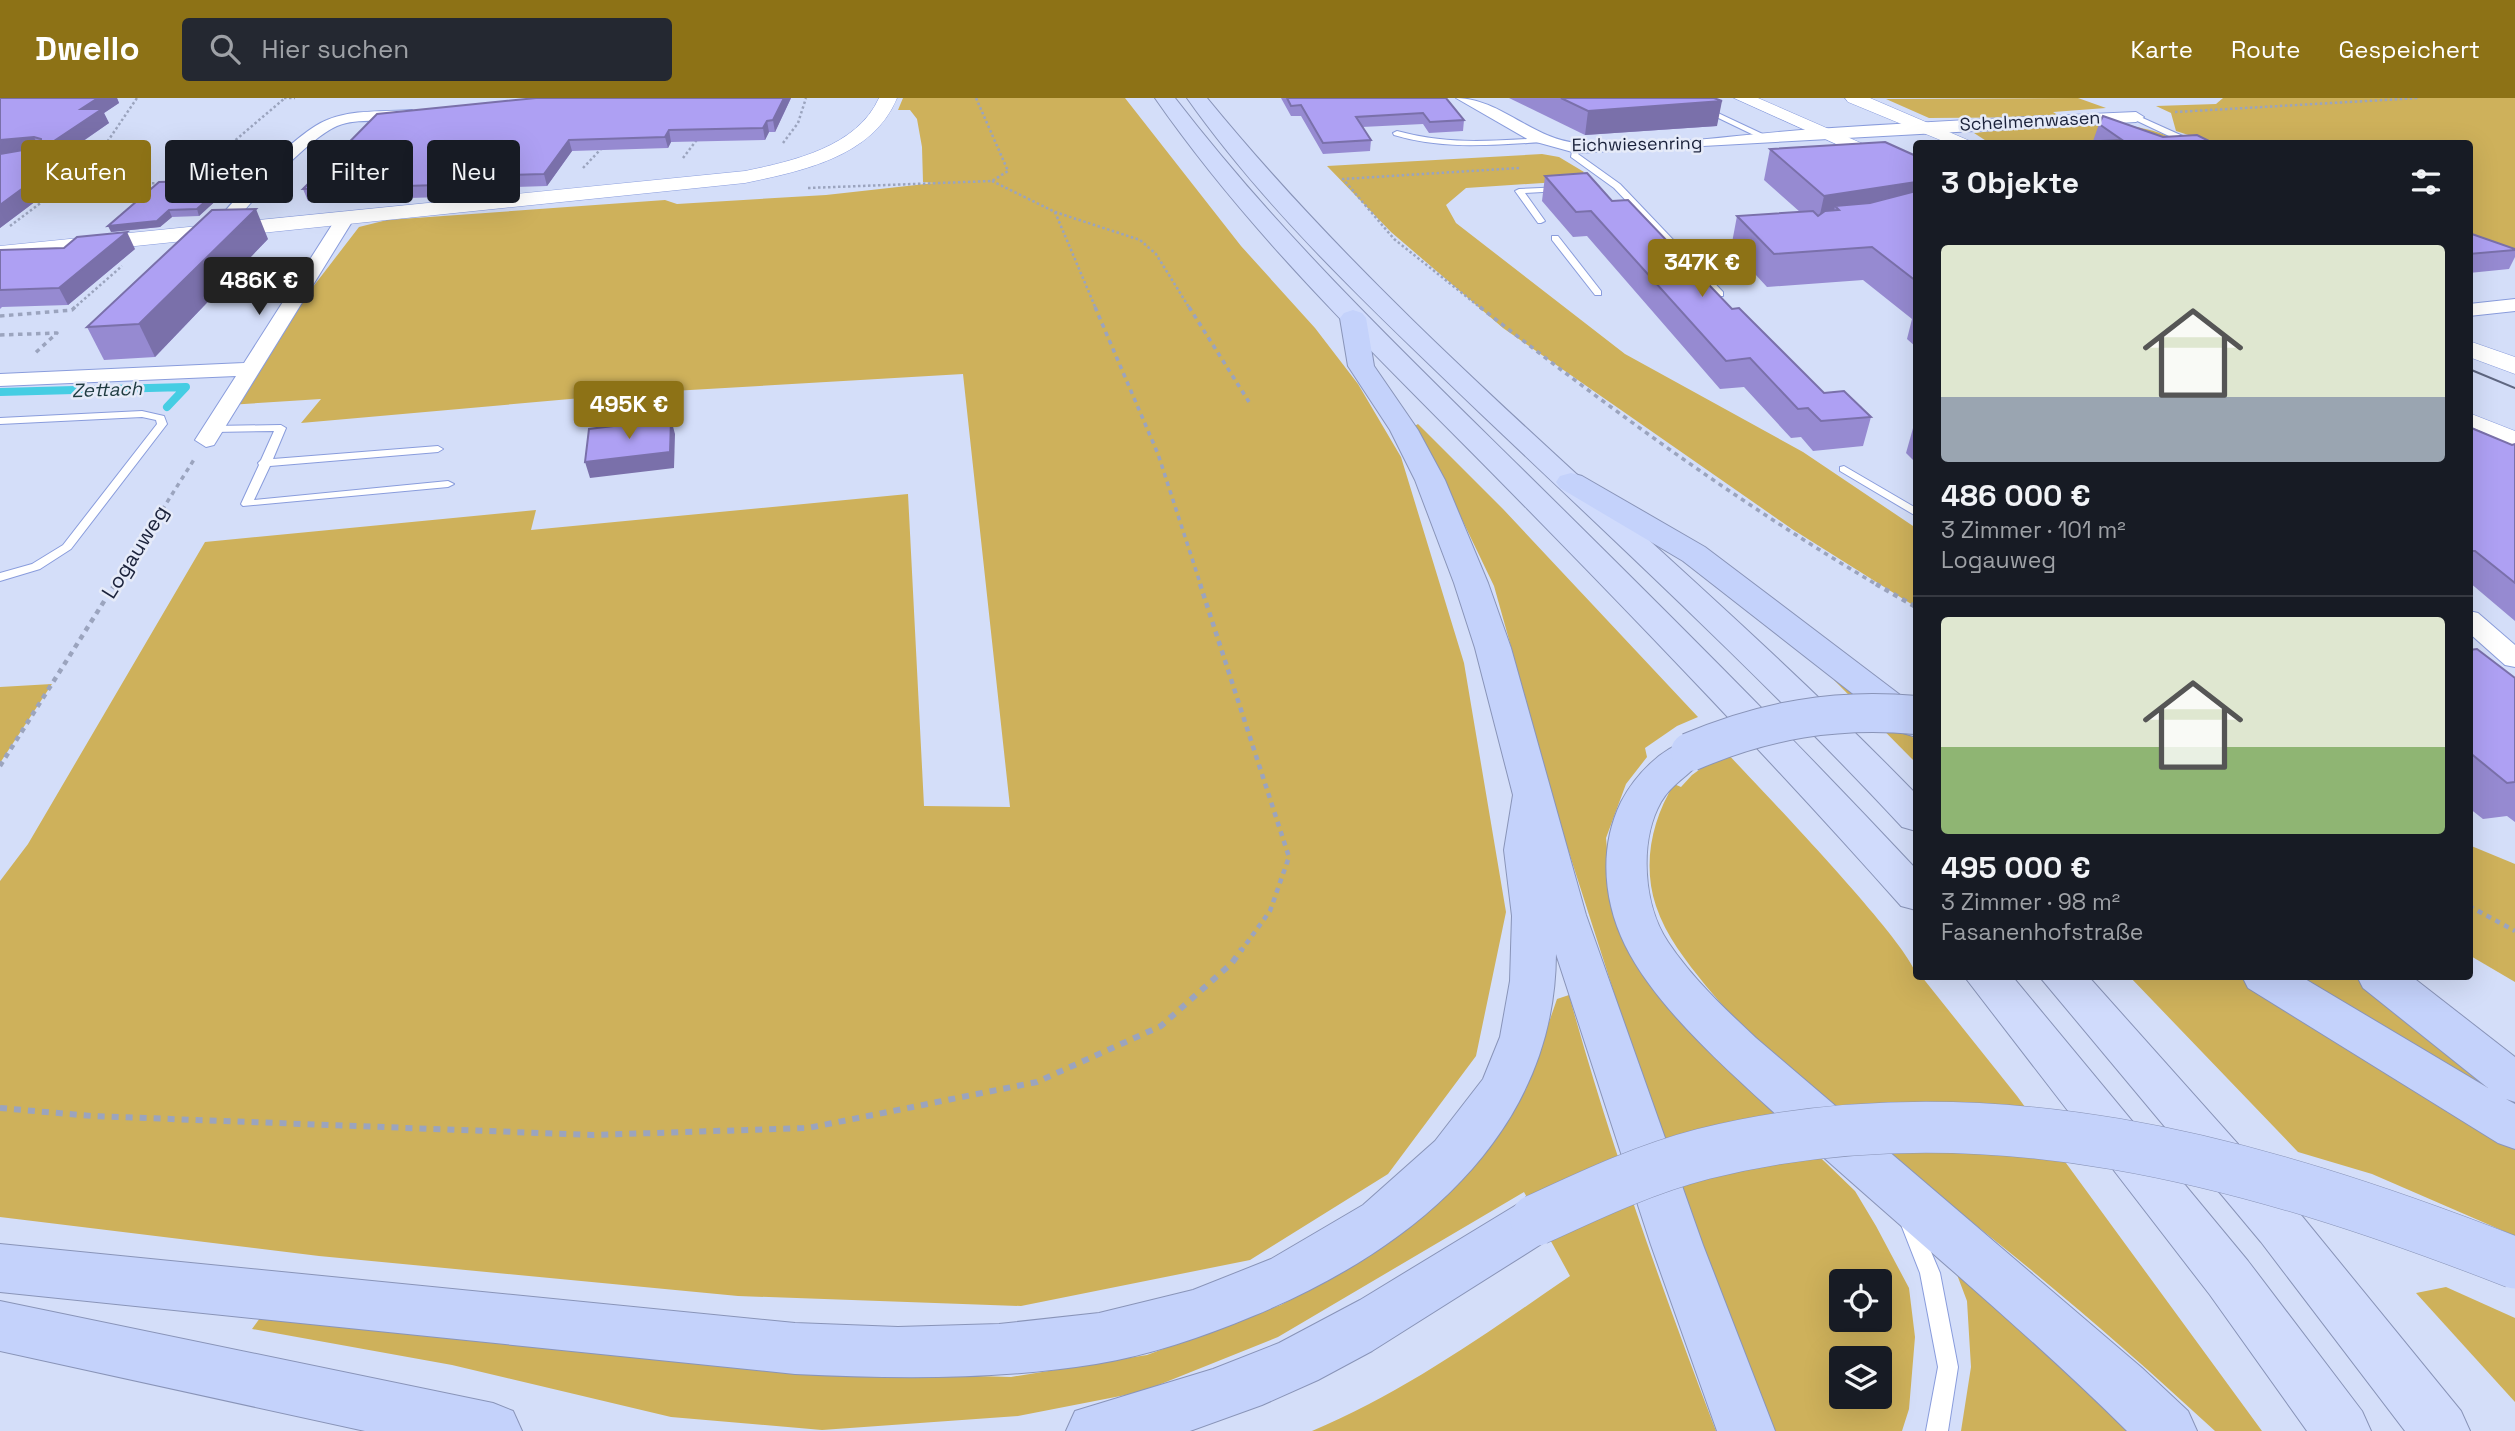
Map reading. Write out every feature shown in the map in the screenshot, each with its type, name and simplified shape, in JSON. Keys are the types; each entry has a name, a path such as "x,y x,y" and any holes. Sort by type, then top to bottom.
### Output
{"highway":[{"path":"1165,98 1232,185 1353,318 1712,676 1913,892"},
{"path":"1197,98 1318,237 1783,682 1913,815"},
{"path":"1353,318 1361,366 1404,430 1430,480 1471,583 1493,648 1565,915 1677,1245 1746,1431"},
{"path":"1571,482 1694,554 1913,723"},
{"path":"1913,715 1851,712 1788,716 1737,732 1690,752 1658,778 1637,807 1629,830 1625,864 1631,902 1647,946 1714,1028 1895,1192 1994,1272 2112,1376 2168,1431"},
{"path":"0,1268 753,1344 880,1352 986,1352 1078,1342 1168,1324 1248,1296 1327,1257 1387,1218 1434,1175 1481,1123 1509,1077 1526,1031 1533,983 1534,921 1525,854 1533,792"},
{"path":"1989,980 2229,1278 2342,1431"},
{"path":"2064,980 2279,1226 2441,1431"},
{"path":"2271,980 2515,1129"},
{"path":"2384,980 2515,1083"},
{"path":"1095,1431 1153,1416 1243,1385 1326,1348 1536,1220 1618,1181 1704,1153 1795,1135 1888,1127 1985,1127 2086,1137 2191,1157 2301,1186 2431,1228 2515,1263"},
{"path":"0,1326 493,1431"}],"street":[{"path":"219,230 225,220 264,180 358,98"},
{"path":"0,253 662,187 759,174 812,158 858,136 880,118 888,98"},
{"name":"Eichwiesenring","path":"1463,98 1544,140 1576,148 1822,133"},
{"path":"1743,98 1913,173"},
{"path":"1854,98 1958,140"},
{"path":"330,123 427,114"},
{"name":"Schelmenwasen","path":"1822,133 2136,117"},
{"path":"210,434 346,217"},
{"path":"2473,310 2515,306"},
{"path":"2473,349 2510,361"},
{"path":"3,380 251,369"},
{"path":"2473,423 2515,441"},
{"path":"2473,622 2515,659"}],"lane":[{"path":"1680,98 1765,137"},
{"path":"2136,117 2185,140"},
{"path":"1397,133 1431,144 1448,145 1544,140"},
{"path":"1576,148 1574,155 1617,186 1720,294"},
{"path":"1605,186 1617,186"},
{"path":"1541,221 1519,191 1568,188"},
{"path":"1555,238 1598,293"},
{"path":"0,421 142,414 160,418 163,424 67,547 52,561 31,571 0,577"},
{"path":"210,434 281,428 263,463 247,504 447,484"},
{"path":"263,463 438,449"},
{"path":"1844,469 1913,511"},
{"path":"1895,1192 1930,1273 1941,1320 1948,1367 1937,1431"}],"path":[{"path":"108,140 137,98"},
{"path":"236,140 285,98 295,98"},
{"path":"759,174 797,123 806,98"},
{"path":"976,98 1008,171 992,181"},
{"path":"2218,110 2419,98"},
{"path":"662,187 705,130"},
{"path":"556,197 605,144"},
{"path":"1519,169 1343,179 1395,239 1590,394 1834,559 1913,605"},
{"path":"805,188 992,181 1055,212 1140,240 1156,254 1249,402"},
{"path":"0,233 40,203"},
{"path":"0,1108 92,1116 593,1135 808,1128 1037,1082 1161,1027 1232,963 1270,911 1289,857 1158,454 1055,212"},
{"path":"0,316 72,310 154,237"},
{"path":"0,335 57,333 3,380"},
{"name":"Logauweg","path":"0,766 210,434"},
{"path":"2473,908 2515,931"}],"shaded area":[{"path":"903,98 1125,98 1241,246 1315,328 1358,384 1401,457 1464,663 1506,912 1476,1056 1388,1174 1250,1260 1021,1306 738,1296 319,1256 0,1217 0,881 28,844 205,542 536,510 531,530 908,494 924,806 1010,807 963,374 638,393 301,423 321,399 228,405 256,361 359,227 387,220 665,200 677,204 826,195 934,183 923,182 922,147 917,119 910,110 898,110"},
{"path":"2078,98 2106,108 2053,112 2061,117 1929,118 1886,99"},
{"path":"2223,98 2515,98 2515,253 2473,237 2473,140 2204,140 2176,131 2171,113 2156,106 2216,104"},
{"path":"2078,122 2132,126 2177,140 1985,140 1974,133"},
{"path":"1542,154 1559,157 1584,172 1573,181 1466,188 1446,205 1456,223 1625,354 1803,452 1913,526 1913,605 1792,529 1503,328 1391,232 1327,166"},
{"path":"1418,424 1503,509 1698,717 1677,726 1645,748 1647,757 1626,784 1606,838 1610,886 1759,1098 1855,1191 1876,1226 1909,1288 1915,1337 1909,1409 1902,1431 1772,1431 1650,1105 1566,843 1494,586 1433,459 1413,427"},
{"path":"1840,679 1913,738 1913,760 1834,680"},
{"path":"52,684 0,763 0,687"},
{"path":"1725,751 1863,901 1909,960 1913,969 1913,980 1924,980 2017,1096 2262,1431 2215,1431 2057,1292 1810,1091 1739,1023 1699,977 1671,938 1660,917 1650,874 1652,843 1660,812 1674,784 1681,787 1692,775"},
{"path":"2473,847 2515,864 2515,982 2473,957"},
{"path":"2133,980 2245,980 2515,1147 2515,1236 2372,1174 2298,1152"},
{"path":"2294,980 2361,980 2515,1104 2515,1112"},
{"path":"1569,995 1637,1214 1716,1431 1312,1431 1413,1380 1570,1276 1524,1192 1278,1337 1141,1392 1018,1416 822,1430 671,1417 452,1365 252,1329 260,1318 799,1371 1011,1377 1147,1355 1281,1305 1387,1244 1464,1178 1526,1089 1557,999"},
{"path":"1953,1264 2142,1431 1961,1431 1971,1367 1967,1301"},
{"path":"2446,1287 2515,1318 2515,1402 2416,1293"}],"building":[{"path":"0,98 98,98 81,109 102,109 56,140 34,137 0,140"},
{"path":"536,98 784,98 773,120 767,121 763,128 669,130 665,137 569,140 544,174 520,175 520,140 427,140 427,185 413,186 413,140 351,140 377,114"},
{"path":"1287,98 1446,98 1464,120 1430,122 1423,113 1356,117 1371,140 1323,143 1301,105 1291,106"},
{"path":"1561,98 1714,98 1722,101 1588,111"},
{"path":"2103,116 2163,137 2197,135 2207,140 2122,140 2099,124"},
{"path":"1885,142 1913,155 1913,182 1824,196 1770,149"},
{"path":"21,150 21,190 0,205 0,154"},
{"path":"1587,173 1612,201 1628,200 1732,309 1739,308 1824,393 1844,391 1871,417 1821,421 1808,408 1798,409 1750,358 1726,361 1591,211 1576,212 1545,176"},
{"path":"159,182 165,182 165,203 204,203 197,209 169,210 157,221 108,226 135,203 151,203 151,189"},
{"path":"1913,192 1913,279 1872,247 1774,254 1737,216 1813,211 1818,216 1825,211 1839,210 1835,206 1870,203"},
{"path":"256,209 139,324 87,327 212,210"},
{"path":"127,232 59,288 0,290 0,250 64,248 77,237"},
{"path":"2473,234 2515,249 2473,254"},
{"path":"671,419 670,452 585,462 589,429"},
{"path":"2473,429 2515,444 2515,583 2475,551"},
{"path":"2477,649 2515,678 2515,782 2507,783 2473,755 2473,650"}],"waterway":[{"name":"Zettach","path":"0,392 186,387 167,407"}],"tram line":[{"path":"2473,371 2515,388"}]}
